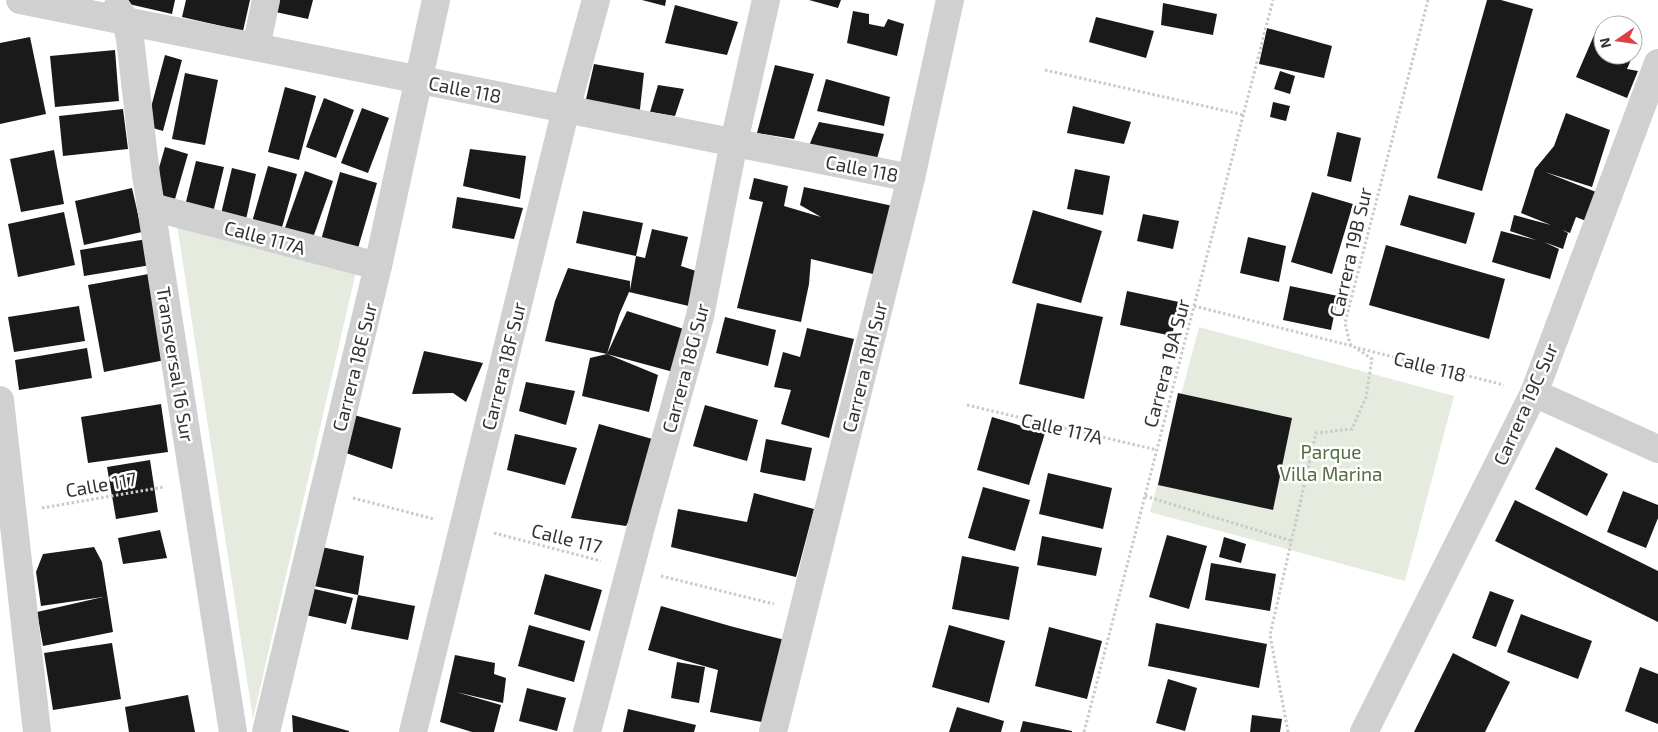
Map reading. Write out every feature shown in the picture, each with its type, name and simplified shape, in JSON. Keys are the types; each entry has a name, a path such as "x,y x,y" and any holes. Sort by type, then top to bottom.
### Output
{"street":[{"name":"Calle 118","path":"20,0 119,10 256,47 911,178"},
{"path":"256,47 266,0"},
{"name":"Carrera 18E Sur","path":"266,732 378,266 436,0"},
{"name":"Carrera 18F Sur","path":"413,732 566,109 596,0"},
{"name":"Carrera 18G Sur","path":"587,732 700,316 734,142 766,0"},
{"name":"Carrera 18H Sur","path":"773,732 911,178 950,0"},
{"name":"Transversal 16 Sur","path":"119,10 130,40 152,207 233,732"},
{"name":"Carrera 19C Sur","path":"1364,732 1534,393 1658,63"},
{"name":"Calle 117A","path":"152,207 378,266"},
{"path":"1534,393 1658,449"},
{"path":"0,400 37,732"}],"path":[{"name":"Carrera 19A Sur","path":"1084,732 1273,0"},
{"name":"Carrera 19B Sur","path":"1288,732 1270,634 1316,433 1352,428 1366,397 1372,359 1350,344 1345,323 1428,0"},
{"path":"1045,70 1244,115"},
{"name":"Calle 118","path":"1194,306 1534,393"},
{"name":"Calle 117A","path":"967,405 1157,450"},
{"name":"Calle 117","path":"12,514 195,482"},
{"name":"Calle 117","path":"324,491 803,612"},
{"path":"1146,496 1292,540"}],"green space":[{"path":"176,218 357,267 253,719"},
{"name":"Parque Villa Marina","path":"1199,327 1454,396 1405,581 1150,512"}],"building":[{"path":"120,0 175,0 172,14 120,2"},
{"path":"186,0 250,0 243,31 182,17"},
{"path":"274,0 313,0 308,19 271,11"},
{"path":"642,0 666,0 665,6"},
{"path":"809,0 841,0 838,8"},
{"path":"1487,0 1501,0 1533,9 1482,191 1437,178"},
{"path":"1163,3 1217,14 1213,35 1161,25"},
{"path":"675,5 738,22 727,55 665,43"},
{"path":"853,11 869,14 869,24 884,27 888,19 904,24 897,56 847,43"},
{"path":"1096,17 1154,31 1146,58 1089,42"},
{"path":"1267,28 1332,46 1324,78 1259,64"},
{"path":"30,37 46,114 0,124 0,43"},
{"path":"1593,38 1593,65 1629,65 1627,69 1638,71 1627,98 1576,77"},
{"path":"115,50 119,101 55,107 50,56"},
{"path":"165,55 182,60 163,131 146,126"},
{"path":"594,64 644,73 639,118 584,108"},
{"path":"775,65 814,74 794,139 757,133"},
{"path":"1280,71 1295,76 1290,94 1274,89"},
{"path":"185,73 218,80 205,145 172,139"},
{"path":"826,79 890,97 884,126 817,111"},
{"path":"658,85 684,89 675,116 650,112"},
{"path":"285,87 316,96 299,160 268,152"},
{"path":"324,98 354,110 336,158 306,147"},
{"path":"1273,102 1290,106 1286,121 1270,117"},
{"path":"1073,106 1131,122 1124,144 1067,133"},
{"path":"362,108 389,118 368,173 341,163"},
{"path":"123,109 128,149 63,156 59,116"},
{"path":"1566,113 1610,130 1592,187 1545,172 1596,192 1586,221 1576,217 1570,233 1562,230 1568,233 1563,249 1544,242 1559,249 1550,279 1492,262 1501,231 1536,240 1510,231 1514,215 1551,225 1521,213 1535,169 1554,146"},
{"path":"819,122 884,134 876,162 808,148"},
{"path":"1337,132 1361,138 1351,182 1327,176"},
{"path":"165,147 188,154 173,206 150,199"},
{"path":"470,149 526,156 520,199 463,186"},
{"path":"54,150 64,204 21,212 10,159"},
{"path":"196,161 224,167 212,217 184,210"},
{"path":"268,166 297,174 279,238 250,229"},
{"path":"232,168 256,174 245,224 220,218"},
{"path":"1075,169 1110,176 1103,215 1067,209"},
{"path":"305,171 333,181 309,249 281,239"},
{"path":"340,172 377,183 354,262 318,251"},
{"path":"754,178 788,186 784,206 821,217 800,205 804,187 893,206 877,275 811,259 809,284 801,322 737,308 763,202 749,199"},
{"path":"132,188 142,232 84,245 75,201"},
{"path":"1312,192 1353,204 1332,274 1291,262"},
{"path":"1409,195 1475,213 1466,244 1400,225"},
{"path":"457,197 523,208 514,239 452,228"},
{"path":"1033,210 1102,231 1081,303 1012,283"},
{"path":"583,211 643,223 636,256 576,243"},
{"path":"64,212 75,265 18,277 8,224"},
{"path":"1143,214 1179,221 1173,249 1137,241"},
{"path":"652,229 688,237 681,266 702,273 693,307 629,292 619,315 607,354 545,341 555,301 568,268 630,281 630,290 636,256 645,258"},
{"path":"1248,237 1286,246 1279,282 1240,273"},
{"path":"147,239 151,265 84,276 80,250"},
{"path":"1386,245 1505,279 1489,339 1369,305"},
{"path":"154,273 170,359 104,372 88,285"},
{"path":"1290,286 1338,296 1331,330 1283,320"},
{"path":"1127,291 1179,302 1172,336 1120,325"},
{"path":"1037,303 1103,317 1084,399 1019,384"},
{"path":"79,306 85,341 14,352 8,317"},
{"path":"627,311 690,331 677,373 607,354"},
{"path":"725,317 776,330 768,366 716,353"},
{"path":"807,328 854,339 829,438 781,424 791,390 774,387 783,352 800,357"},
{"path":"87,348 92,378 19,390 15,360"},
{"path":"424,351 483,363 466,402 453,393 412,394"},
{"path":"607,354 658,375 649,412 582,396 590,358"},
{"path":"526,382 575,391 566,425 519,411"},
{"path":"1178,393 1292,418 1273,510 1158,485"},
{"path":"161,404 168,452 88,463 81,417"},
{"path":"705,405 758,420 747,461 693,446"},
{"path":"336,410 401,428 392,469 326,446"},
{"path":"992,417 1045,433 1029,485 977,470"},
{"path":"599,424 656,440 636,509 626,526 571,518"},
{"path":"515,434 577,448 565,485 507,470"},
{"path":"766,439 812,448 805,481 760,472"},
{"path":"1556,447 1608,474 1587,516 1535,489"},
{"path":"150,460 158,512 116,519 107,467"},
{"path":"1048,473 1112,488 1103,529 1039,514"},
{"path":"983,487 1030,500 1015,551 968,538"},
{"path":"1623,491 1658,505 1658,518 1646,548 1607,532"},
{"path":"754,493 814,509 796,577 671,547 678,509 747,522"},
{"path":"1515,500 1658,571 1658,622 1495,541"},
{"path":"160,530 167,558 123,564 118,538"},
{"path":"1167,535 1207,546 1189,609 1149,597"},
{"path":"1042,536 1102,548 1096,576 1037,565"},
{"path":"1224,537 1246,544 1241,563 1219,557"},
{"path":"317,546 364,556 358,595 309,585"},
{"path":"94,547 102,562 113,632 43,646 37,612 103,597 41,606 36,572 43,554"},
{"path":"962,556 1019,567 1009,620 952,609"},
{"path":"1211,563 1276,574 1270,611 1205,600"},
{"path":"545,574 602,590 590,631 534,614"},
{"path":"306,587 353,598 346,624 301,614"},
{"path":"1490,591 1514,600 1496,647 1472,638"},
{"path":"358,595 415,606 408,640 351,629"},
{"path":"661,606 785,640 766,723 710,712 718,670 648,650"},
{"path":"1521,614 1592,641 1578,679 1507,652"},
{"path":"1156,623 1267,644 1259,688 1148,666"},
{"path":"529,625 585,641 574,682 518,666"},
{"path":"949,625 1005,641 989,703 932,687"},
{"path":"1049,627 1102,641 1087,699 1035,686"},
{"path":"112,643 121,699 53,710 44,653"},
{"path":"1453,653 1510,682 1485,732 1414,732"},
{"path":"455,655 495,663 494,674 506,678 503,703 456,692 501,705 494,732 472,732 440,722"},
{"path":"677,662 705,667 699,703 671,698"},
{"path":"1640,667 1658,674 1658,724 1625,711"},
{"path":"1168,679 1197,688 1185,731 1156,723"},
{"path":"527,688 566,698 557,731 519,721"},
{"path":"188,695 195,732 129,732 125,707"},
{"path":"957,707 1004,721 1001,732 949,732"},
{"path":"628,709 696,725 694,732 623,732"},
{"path":"292,715 349,731 349,732 293,732"},
{"path":"1252,715 1282,719 1280,732 1250,732"},
{"path":"1023,721 1072,731 1072,732 1020,732"}]}
